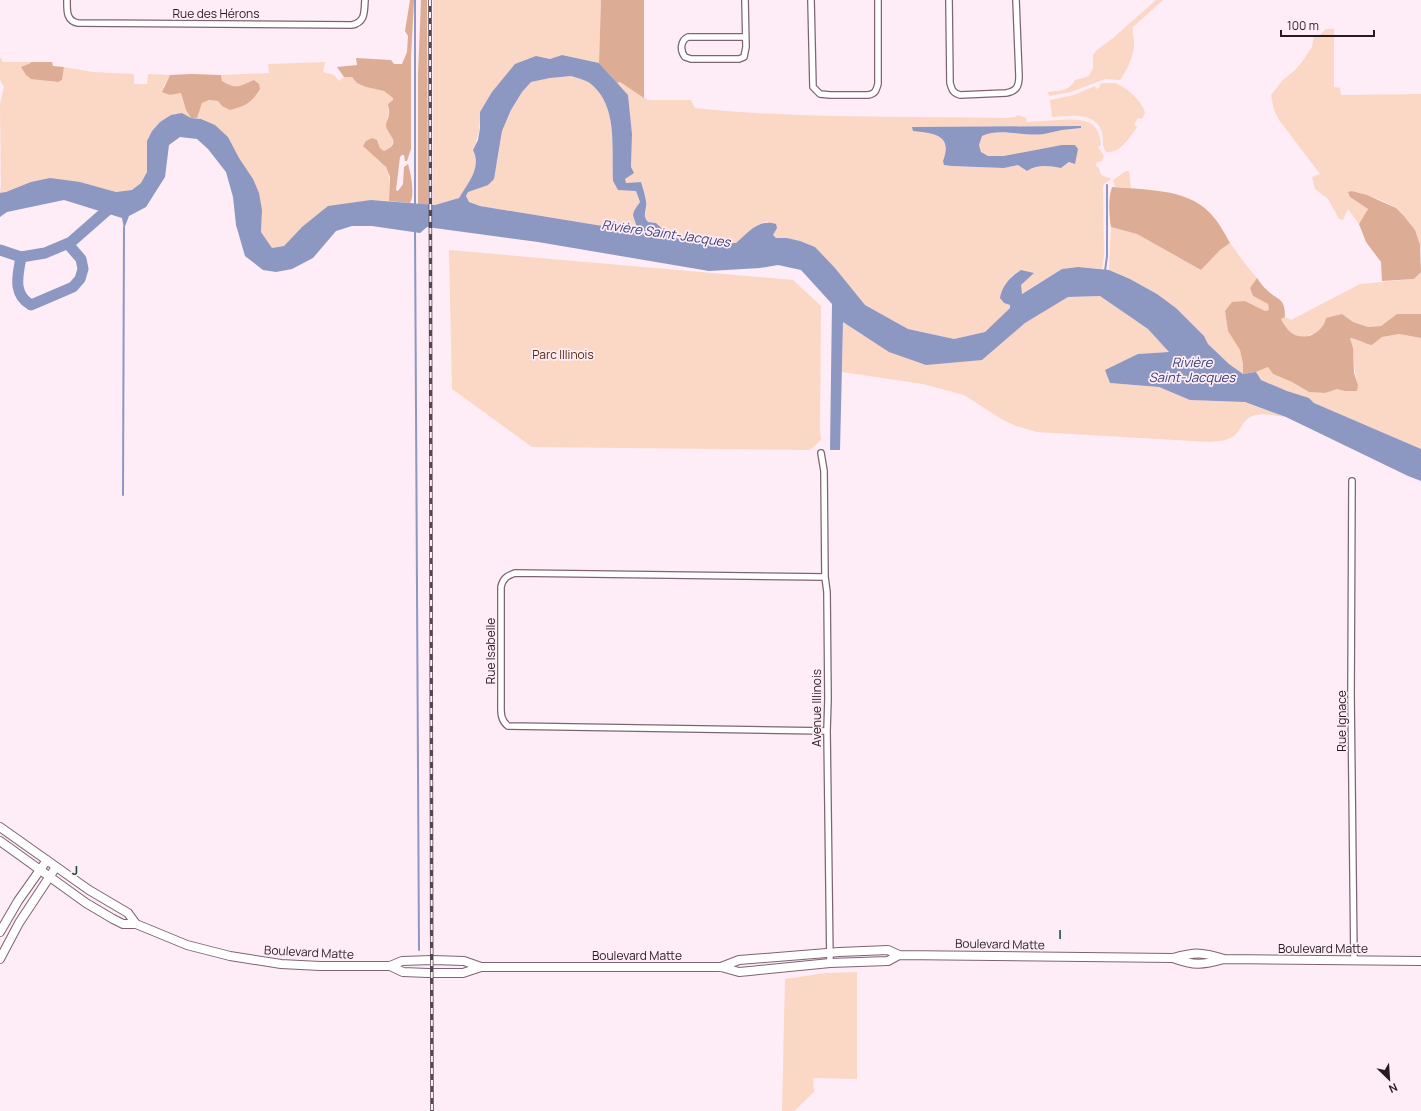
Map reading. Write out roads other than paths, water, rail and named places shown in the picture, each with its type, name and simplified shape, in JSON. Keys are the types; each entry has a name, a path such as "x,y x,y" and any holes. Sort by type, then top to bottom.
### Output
{"main road":[{"name":"Boulevard Matte","path":"0,827 89,890 128,913 136,924"},
{"name":"Boulevard Matte","path":"0,842 86,903 117,921 123,924 136,924 188,945 222,955 247,960 300,966 390,966 402,961 438,960 464,961 481,967"},
{"path":"0,932 18,901 47,860"},
{"path":"0,959 18,923 56,867"},
{"name":"Boulevard Matte","path":"390,966 402,972 428,973 463,972 481,967 721,966 739,960 830,952 888,950 898,955 1173,958 1189,964 1207,964 1224,959 1421,961"},
{"name":"Boulevard Matte","path":"721,966 739,972 830,963 888,961 898,955"}],"street":[{"name":"Rue des Hérons","path":"67,0 68,16 74,22 78,23 348,25 356,24 362,20 365,0"},
{"path":"745,0 746,37 746,53 744,58 687,58 682,52 682,43 688,37 746,37"},
{"path":"811,0 813,87 820,94 830,95 868,95 873,94 876,91 878,84 878,0"},
{"path":"948,0 950,83 955,94 960,96 1012,92 1019,84 1016,0"},
{"name":"Avenue Illinois","path":"821,453 824,471 825,577 827,592 828,638 826,731 830,963"},
{"name":"Rue Ignace","path":"1352,481 1351,695 1354,960"},
{"name":"Rue Isabelle","path":"825,577 515,573 508,575 503,580 501,587 501,717 504,723 512,727 826,731"}],"water":[{"name":"Rivière Saint-Jacques","path":"562,55 599,63 628,95 632,134 631,167 634,173 625,179 626,183 641,182 646,201 646,219 648,222 656,223 671,237 699,243 736,243 749,231 759,225 764,223 776,224 777,228 773,235 776,238 787,238 800,241 815,247 835,268 865,305 908,329 954,339 985,332 1010,308 1010,305 1004,303 1000,298 1001,294 1007,282 1021,270 1034,273 1021,285 1022,294 1062,269 1078,267 1109,270 1130,279 1157,294 1176,308 1204,336 1208,344 1229,364 1243,374 1256,372 1261,380 1309,398 1314,403 1421,449 1421,481 1286,417 1245,402 1190,400 1159,387 1110,383 1105,370 1138,354 1169,352 1148,329 1100,296 1068,297 1025,323 982,360 926,365 889,352 843,322 840,450 830,450 832,304 801,270 778,265 760,268 709,271 538,242 427,227 420,233 372,226 352,226 336,231 313,258 292,269 276,272 263,270 245,256 236,225 233,197 226,172 208,149 197,139 180,137 169,145 165,177 146,207 129,216 124,229 122,218 64,200 7,212 0,217 0,193 31,182 50,178 80,182 116,192 132,190 141,183 147,172 147,141 152,131 160,122 171,115 182,113 191,118 201,119 215,125 228,137 239,158 253,179 259,193 262,210 261,232 272,248 284,246 302,227 328,206 371,200 435,205 459,198 470,181 476,163 473,150 478,140 480,112 492,92 515,64 536,56 550,59","holes":["571,76 591,84 606,104 612,130 613,181 618,190 636,191 640,202 633,214 637,230 633,231 480,206 469,202 466,196 468,192 488,185 494,179 502,131 511,110 522,92 531,82"]},
{"path":"1081,126 1081,128 1036,135 996,132 982,136 979,145 981,152 988,156 1004,156 1062,145 1075,145 1078,149 1075,164 1069,162 1061,168 1039,166 1027,171 1018,165 1004,168 944,165 943,161 945,146 940,137 928,133 913,131 912,127"}],"waterway":[{"path":"415,0 415,205"},
{"path":"1105,271 1107,256 1107,185"},
{"path":"0,250 21,257 45,253 71,242 112,206"},
{"path":"123,495 124,227"},
{"path":"415,230 419,950"},
{"path":"21,257 18,277 19,290 25,301 31,305 73,287 80,279 83,269 81,259 68,244"}],"railway":[{"path":"430,0 432,1111"}],"district":[{"name":"J","path":"75,870"},
{"name":"I","path":"1060,934"}],"park label":[{"name":"Parc Illinois","path":"563,354"}]}
